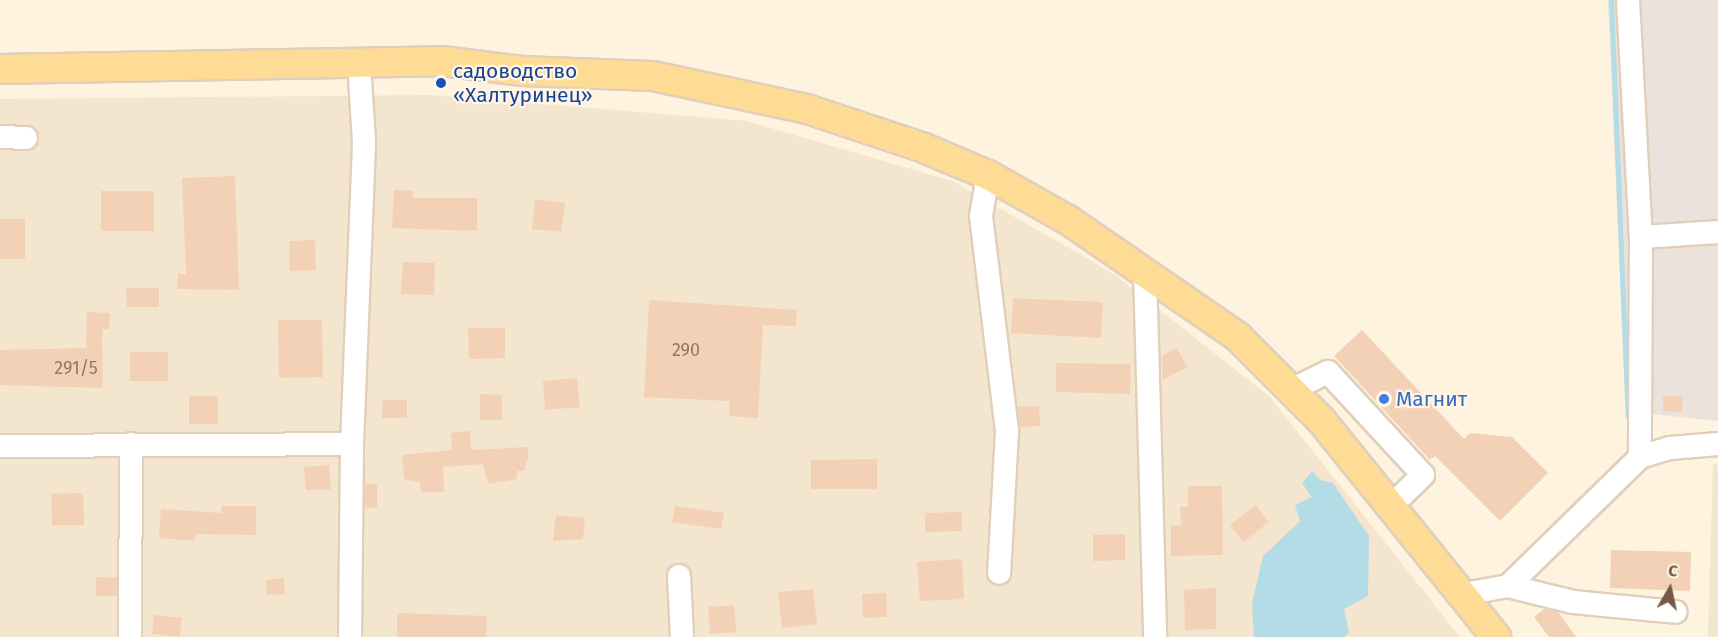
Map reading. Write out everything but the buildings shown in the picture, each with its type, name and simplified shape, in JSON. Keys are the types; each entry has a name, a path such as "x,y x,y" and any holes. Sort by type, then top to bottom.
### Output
{"main road":[{"path":"0,69 442,61 704,84 861,125 988,175 1145,271 1238,337 1293,389 1464,594 1496,637"}],"street":[{"path":"1628,0 1641,237 1640,457"},
{"path":"350,637 352,444 364,142 359,63"},
{"path":"0,137 26,138"},
{"path":"988,175 982,226 1006,432 999,573"},
{"path":"1641,237 1718,232"},
{"path":"1145,271 1155,637"},
{"path":"1293,389 1328,372 1423,475 1390,507"},
{"path":"130,637 131,444"},
{"path":"0,446 352,444"},
{"path":"1508,586 1640,457 1671,448 1718,444"},
{"path":"679,576 682,637"},
{"path":"1464,594 1508,586 1573,602 1676,612"}],"shaded area":[{"path":"1608,0 1718,0 1718,421 1651,414 1648,392 1625,394"},
{"path":"431,95 747,121 952,181 1114,274 1270,397 1460,637 0,637 0,99"},
{"path":"1713,464 1718,464 1718,637 1708,637"}],"water":[{"path":"1312,471 1320,480 1333,483 1369,536 1368,596 1344,609 1349,632 1344,637 1254,637 1252,603 1263,556 1300,521 1295,505 1312,497 1302,483"}],"waterway":[{"path":"1611,0 1628,416"}],"place":[{"name":"садоводство «Халтуринец»","path":"441,83"},
{"name":"Магнит","path":"1384,399"}]}
